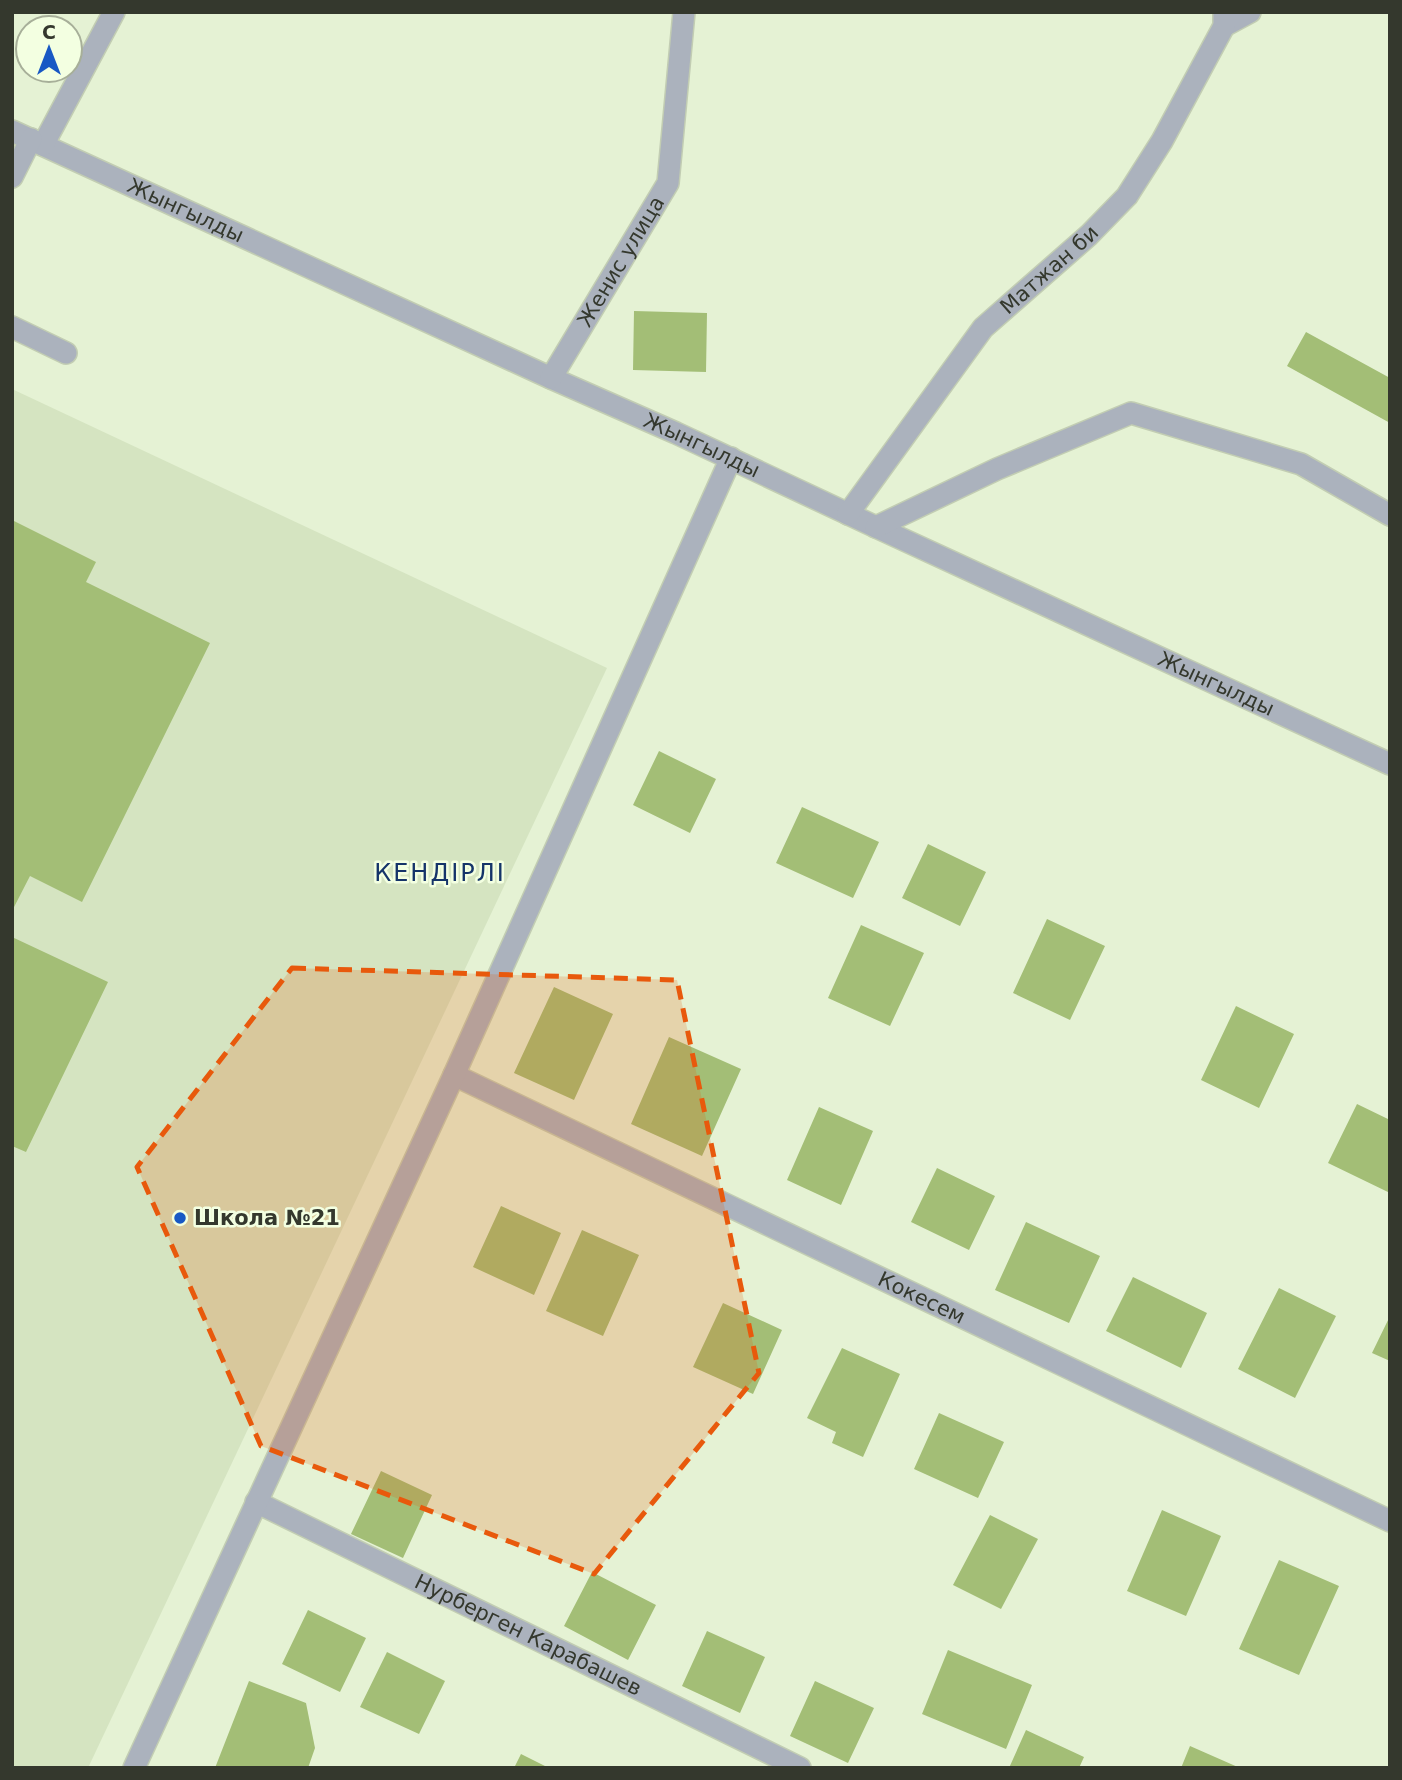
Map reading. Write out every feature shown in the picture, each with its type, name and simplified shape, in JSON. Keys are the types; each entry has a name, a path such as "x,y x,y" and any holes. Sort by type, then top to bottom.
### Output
{"street":[{"path":"12,177 29,138 114,12"},
{"name":"Женис улица","path":"551,378 668,183 684,12"},
{"path":"1224,19 1250,12"},
{"name":"Матжан би","path":"848,514 982,328 1089,235 1127,196 1162,141 1224,19"},
{"name":"Жынгылды","path":"29,138 551,378 732,458 1390,764"},
{"path":"12,327 66,353"},
{"path":"876,527 997,469 1131,413 1301,464 1390,515"},
{"path":"134,1768 454,1075 732,458"},
{"name":"Кокесем","path":"454,1075 1390,1521"},
{"name":"Нурберген Карабашев","path":"256,1502 800,1768"}],"highlighted area":[{"path":"292,968 677,980 759,1373 594,1574 261,1446 137,1167"}],"shaded area":[{"name":"Школа №21","path":"12,389 607,668 88,1768 12,1768"}],"building":[{"path":"634,311 707,313 706,372 633,370"},
{"path":"1306,332 1390,378 1390,423 1287,366"},
{"path":"12,520 96,562 86,582 210,643 82,902 30,876 12,911"},
{"path":"659,751 716,779 690,833 633,805"},
{"path":"802,807 879,842 853,898 776,863"},
{"path":"928,844 986,872 960,926 902,898"},
{"path":"1047,919 1105,946 1070,1020 1013,993"},
{"path":"861,925 924,953 890,1026 828,998"},
{"path":"12,937 108,982 26,1152 12,1146"},
{"path":"554,987 613,1014 574,1100 514,1073"},
{"path":"1236,1006 1294,1034 1259,1108 1201,1080"},
{"path":"669,1037 741,1069 702,1156 631,1124"},
{"path":"1357,1104 1390,1120 1390,1193 1328,1163"},
{"path":"819,1107 873,1131 841,1205 787,1180"},
{"path":"937,1168 995,1196 969,1250 911,1222"},
{"path":"501,1206 561,1233 534,1295 473,1267"},
{"path":"1026,1222 1100,1256 1069,1323 995,1290"},
{"path":"582,1230 639,1255 603,1336 546,1311"},
{"path":"1133,1277 1207,1313 1181,1368 1106,1331"},
{"path":"1279,1288 1336,1316 1295,1398 1238,1369"},
{"path":"723,1303 782,1330 753,1394 693,1367"},
{"path":"1390,1316 1390,1361 1372,1353"},
{"path":"842,1348 900,1374 863,1457 832,1443 836,1432 807,1418"},
{"path":"939,1413 1004,1442 978,1498 914,1469"},
{"path":"381,1471 432,1495 403,1558 351,1534"},
{"path":"1162,1510 1221,1536 1186,1616 1127,1591"},
{"path":"990,1515 1038,1539 1001,1609 953,1585"},
{"path":"1279,1560 1339,1586 1299,1675 1239,1649"},
{"path":"592,1572 656,1605 628,1660 564,1626"},
{"path":"308,1610 366,1638 340,1692 282,1664"},
{"path":"707,1631 765,1657 740,1713 682,1686"},
{"path":"948,1650 1032,1685 1006,1749 922,1714"},
{"path":"387,1652 445,1681 419,1734 360,1707"},
{"path":"249,1681 306,1703 315,1748 308,1768 215,1768"},
{"path":"815,1681 874,1708 848,1763 790,1736"},
{"path":"1026,1730 1084,1757 1079,1768 1009,1768"},
{"path":"1190,1746 1240,1768 1181,1768"},
{"path":"521,1754 549,1768 514,1768"}],"place":[{"name":"Школа №21","path":"180,1218"}],"district":[{"name":"КЕНДІРЛІ","path":"440,873"}]}
